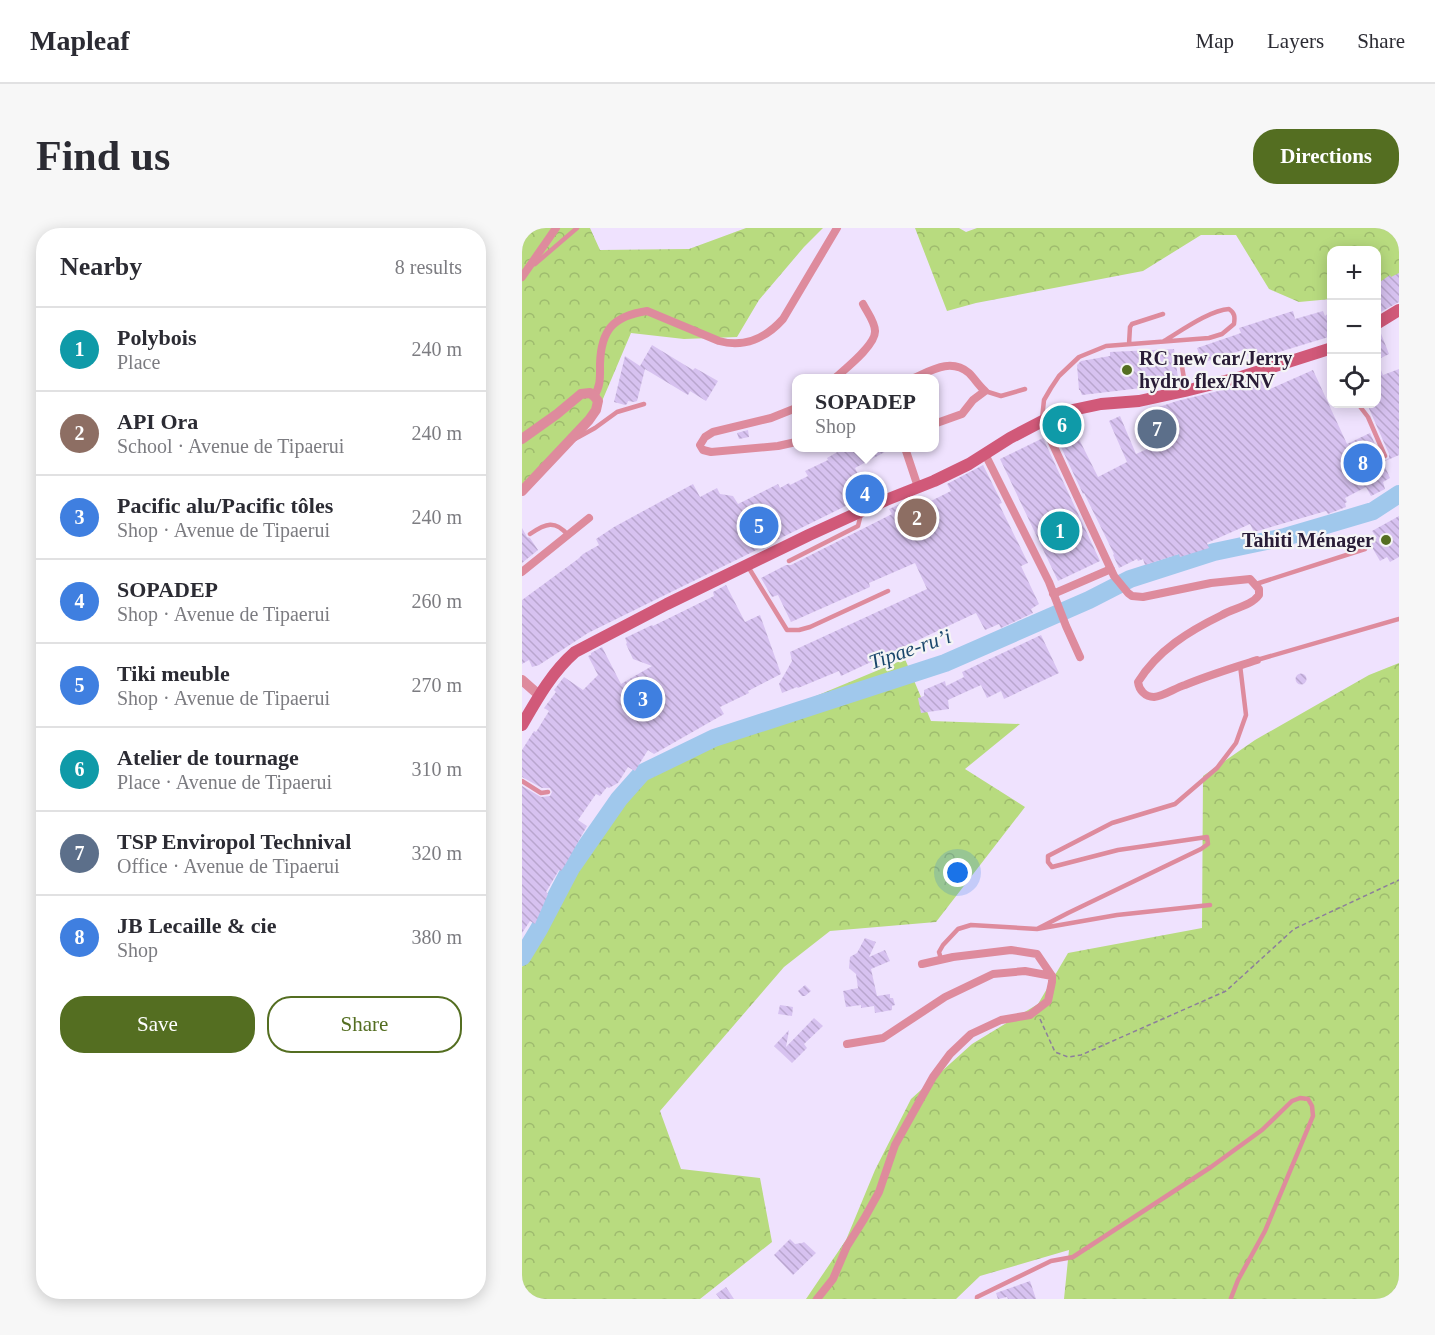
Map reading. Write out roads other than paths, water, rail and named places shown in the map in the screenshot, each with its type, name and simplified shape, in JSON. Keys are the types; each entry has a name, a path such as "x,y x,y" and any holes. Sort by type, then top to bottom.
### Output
{"main road":[{"path":"1381,321 1399,310"},
{"path":"522,725 539,695 558,669 575,652 809,535 969,464 1042,421 1068,411 1101,404 1139,401 1241,377 1327,353"}],"street":[{"path":"524,274 556,228"},
{"path":"594,396 599,389 602,343 611,325 647,311 731,344 744,343 762,337 783,319 837,228"},
{"path":"839,374 864,351 875,337 875,327 863,304"},
{"path":"922,374 945,365 953,366 968,372 985,391 972,400 962,414 939,422"},
{"path":"522,439 580,394 590,393 598,401 596,410 570,441 522,491"},
{"path":"792,410 771,418 714,432 705,437 700,445 703,450 711,452 792,443"},
{"path":"1042,421 1113,572 1132,596 1143,597 1250,579 1259,589 1259,595 1252,602 1222,614 1175,641 1163,651 1138,682 1139,688 1145,695 1157,696 1257,660"},
{"path":"907,452 918,487"},
{"path":"985,454 1048,582 1080,657"},
{"path":"522,572 589,518"},
{"path":"1053,594 1113,572"},
{"path":"522,680 539,695"},
{"path":"817,1299 833,1279 847,1246 879,1192 895,1145 933,1077 950,1054 971,1034 1001,1020 1030,1015 1048,1001 1052,976 1037,954 1011,950 954,957 922,964"},
{"path":"847,1044 883,1038 945,997 993,974 1025,971 1052,976"}],"lane":[{"path":"524,274 577,228"},
{"path":"1042,421 1044,400 1059,376 1079,357 1106,346 1209,338 1222,334 1234,324 1235,317 1229,309 1224,309 1164,340"},
{"path":"1129,344 1132,324 1163,314"},
{"path":"1180,355 1186,390"},
{"path":"985,391 1002,396 1025,389"},
{"path":"570,441 596,428 617,412 644,404"},
{"path":"1361,408 1368,417 1385,456"},
{"path":"789,561 858,525 862,512"},
{"path":"530,534 545,525 553,524 559,526 568,535"},
{"path":"1256,584 1365,549"},
{"path":"747,565 787,630 810,627 888,591"},
{"path":"1257,660 1399,619"},
{"path":"1037,929 1208,844 1207,837 1118,850 1052,867 1048,862 1048,856 1112,823 1175,804 1217,768 1236,743 1246,715 1240,665"},
{"path":"522,782 541,793 548,792"},
{"path":"941,960 939,952 943,945 958,929 971,925 1037,929 1117,915 1210,905"},
{"path":"977,1299 1051,1261 1073,1257 1211,1167 1262,1130 1292,1101 1300,1098 1308,1099 1312,1106 1313,1116 1265,1231 1238,1280 1231,1298"}],"waterway":[{"name":"Tipae-ru’i","path":"522,957 571,868 619,799 642,773 714,738 945,663 1089,600 1130,579 1214,552 1285,537 1373,511 1399,494"}],"place":[{"name":"RC new car/Jerry hydro flex/RNV","path":"1127,370"},
{"name":"Atelier de tournage","path":"1062,425"},
{"name":"TSP Enviropol Technival","path":"1157,429"},
{"name":"JB Lecaille & cie","path":"1363,463"},
{"name":"SOPADEP","path":"865,494"},
{"name":"API Ora","path":"917,518"},
{"name":"Tiki meuble","path":"759,526"},
{"name":"Polybois","path":"1060,531"},
{"name":"Tahiti Ménager","path":"1386,540"},
{"name":"Pacific alu/Pacific tôles","path":"643,699"}]}
